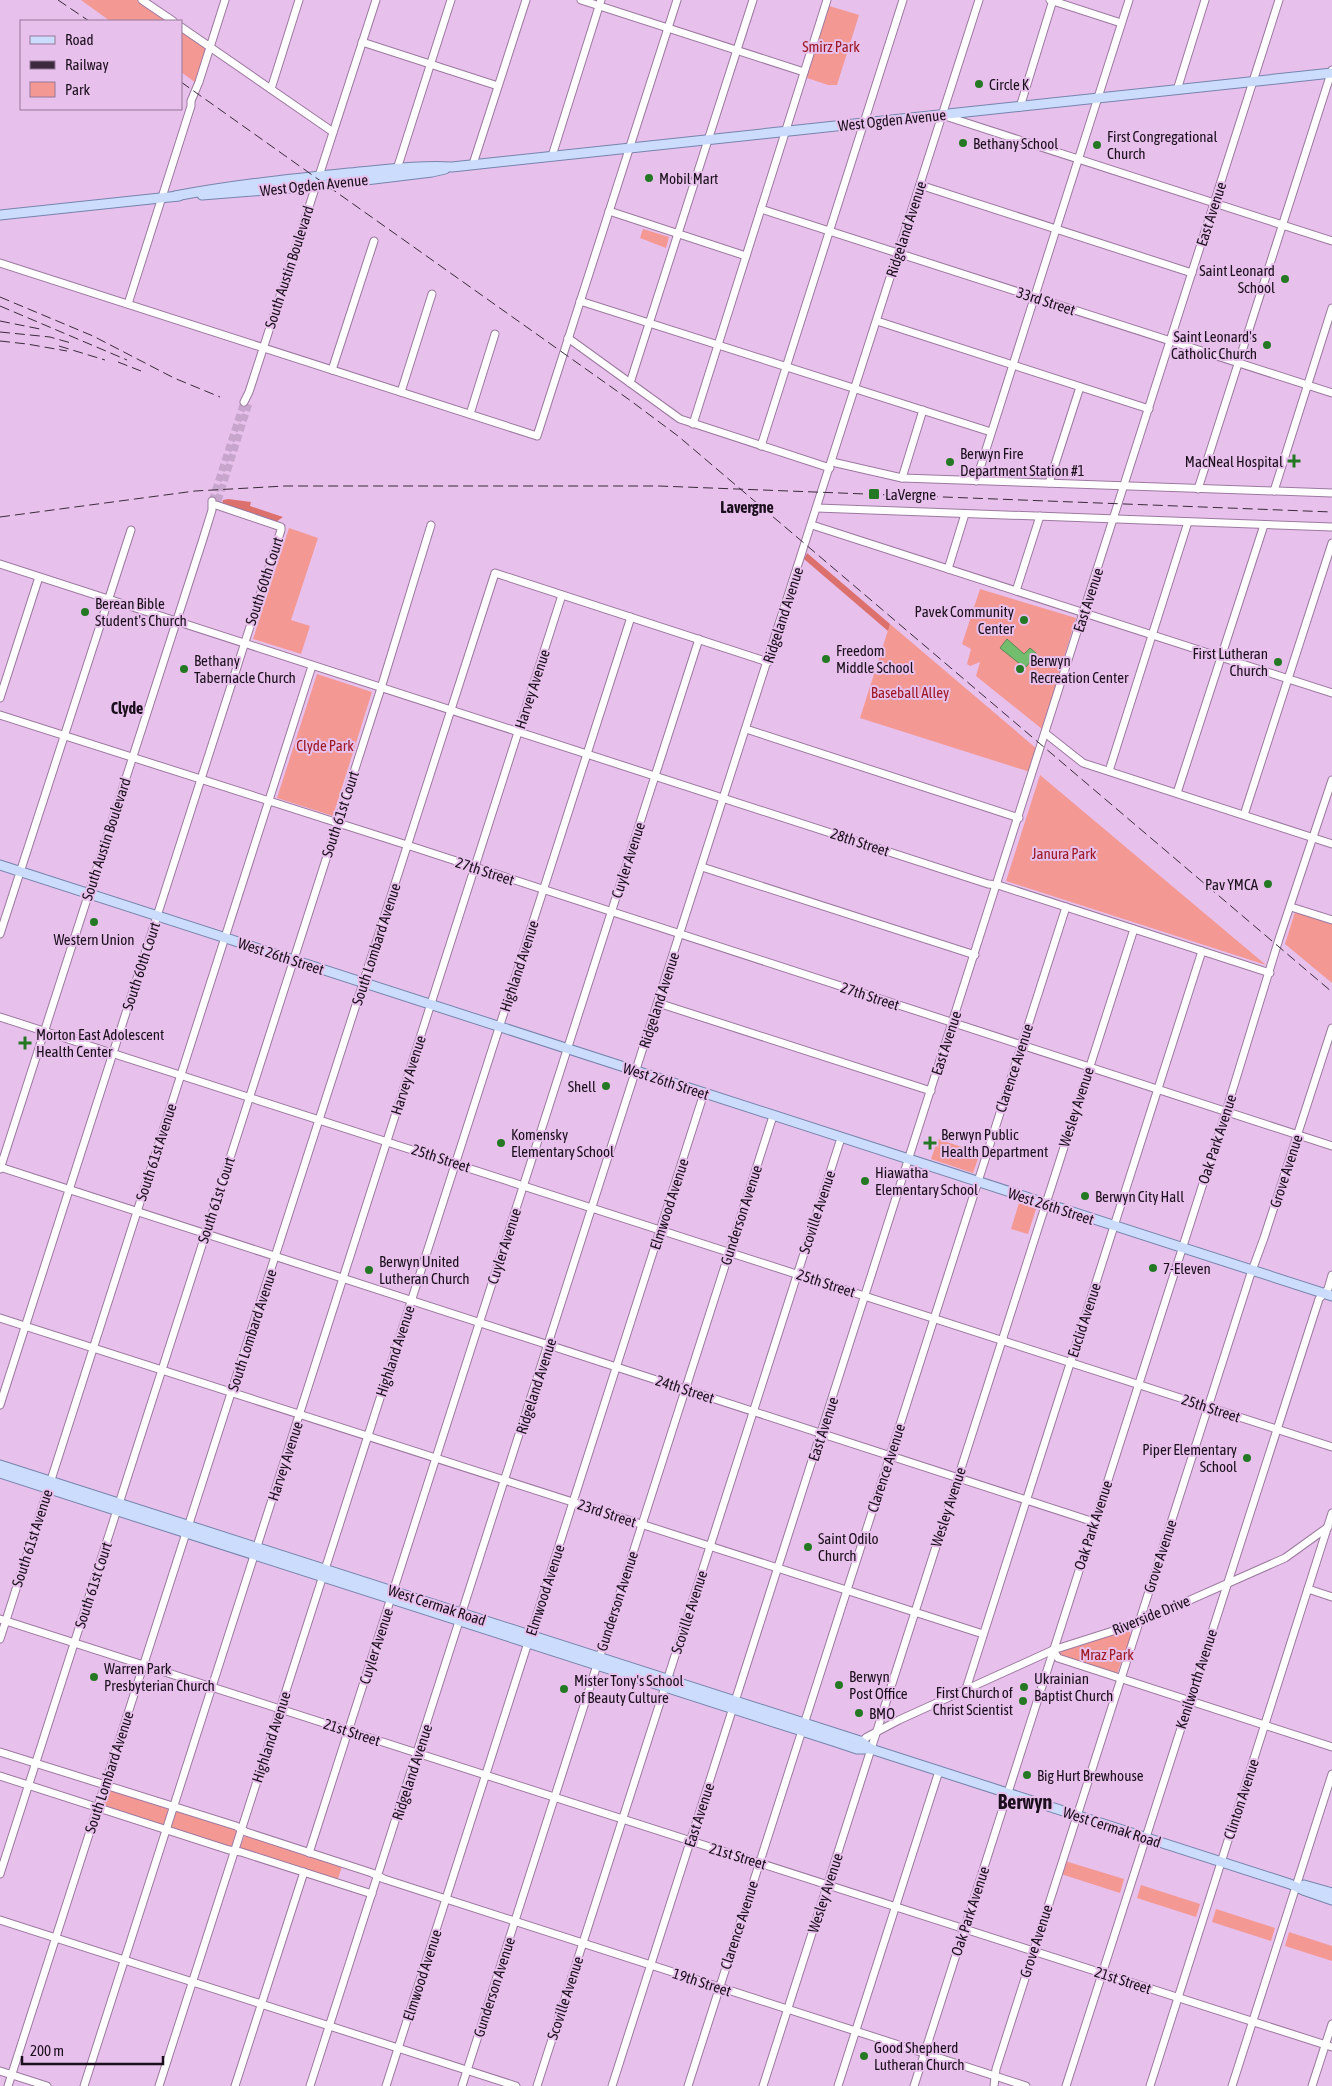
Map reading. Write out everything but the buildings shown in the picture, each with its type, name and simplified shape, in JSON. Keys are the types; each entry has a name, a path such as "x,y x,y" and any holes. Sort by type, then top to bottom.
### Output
{"main road":[{"name":"West Ogden Avenue","path":"317,181 397,169 474,164 864,124 1332,72"},
{"name":"West Ogden Avenue","path":"0,215 162,198 217,188 432,172 452,166"},
{"name":"West 26th Street","path":"0,865 1328,1295"},
{"name":"West Cermak Road","path":"0,1465 50,1485 1145,1837 1296,1886 1332,1900"},
{"name":"West Cermak Road","path":"0,1473 50,1485"},
{"name":"West Cermak Road","path":"1296,1886 1304,1885 1332,1892"}],"street":[{"path":"128,304 191,106 194,103 199,88 199,82 225,0"},
{"path":"271,89 299,0"},
{"name":"South Austin Boulevard","path":"246,402 376,0"},
{"path":"397,169 451,0"},
{"path":"474,164 526,0"},
{"path":"582,0 600,3 668,28 804,72"},
{"path":"0,263 537,436 677,0"},
{"path":"630,383 753,0"},
{"path":"693,424 827,0"},
{"path":"761,446 903,0"},
{"name":"Ridgeland Avenue","path":"310,2086 979,0"},
{"path":"1020,107 1052,0 1121,23"},
{"path":"976,481 1129,0"},
{"path":"1177,90 1205,0"},
{"name":"East Avenue","path":"612,2086 998,885 1279,0"},
{"path":"146,1 172,20"},
{"path":"552,156 600,3"},
{"path":"182,28 333,132"},
{"path":"362,42 498,86"},
{"path":"1198,489 1332,72"},
{"path":"942,115 1332,241"},
{"path":"920,185 1192,273"},
{"name":"33rd Street","path":"761,209 1332,393"},
{"path":"609,211 746,256"},
{"path":"332,370 374,241"},
{"path":"401,392 432,294"},
{"path":"580,301 991,432"},
{"path":"1274,491 1332,308"},
{"path":"877,321 1149,409"},
{"path":"470,414 495,334"},
{"path":"568,338 680,419 761,446 831,465 902,478 1332,494"},
{"path":"1049,483 1080,387"},
{"path":"902,478 923,410"},
{"name":"South Austin Boulevard","path":"0,1168 214,504"},
{"name":"South 60th Court","path":"0,1405 280,533 280,527 214,504"},
{"path":"817,508 1332,527"},
{"path":"948,569 966,514"},
{"path":"1016,591 1040,516"},
{"path":"1109,771 1188,522"},
{"path":"1177,794 1264,524"},
{"name":"South 61st Court","path":"0,1874 381,688 431,525"},
{"path":"812,525 1332,694"},
{"path":"0,934 130,530"},
{"path":"1244,815 1332,543"},
{"name":"28th Street","path":"0,564 988,884 998,885 1270,973"},
{"name":"South Lombard Avenue","path":"8,2086 495,573 562,595"},
{"path":"0,698 39,577"},
{"path":"562,595 768,662"},
{"name":"Harvey Avenue","path":"84,2086 562,595"},
{"name":"Highland Avenue","path":"159,2086 630,617"},
{"name":"Cuyler Avenue","path":"309,1853 699,639"},
{"name":"South 61st Avenue","path":"0,1639 3,1620 50,1485 312,666"},
{"name":"27th Street","path":"0,715 475,867 1332,1146"},
{"path":"746,729 1018,818"},
{"path":"1045,733 1083,763 1332,844"},
{"name":"Oak Park Avenue","path":"914,2086 1270,973 1279,955 1284,930 1332,780"},
{"path":"702,867 975,955"},
{"name":"Clarence Avenue","path":"688,2086 1066,907"},
{"path":"1291,907 1332,920"},
{"name":"Wesley Avenue","path":"762,2086 1134,929"},
{"name":"Euclid Avenue","path":"966,1689 1202,951"},
{"path":"658,1003 931,1091"},
{"name":"25th Street","path":"0,1017 250,1096 1332,1447"},
{"name":"Grove Avenue","path":"994,2086 995,2076 1076,1815 1332,1028"},
{"name":"Elmwood Avenue","path":"386,2086 704,1094"},
{"name":"Gunderson Avenue","path":"462,2086 773,1116"},
{"name":"Scoville Avenue","path":"537,2086 841,1138"},
{"name":"24th Street","path":"0,1168 275,1255 1094,1522"},
{"name":"Kenilworth Avenue","path":"1066,2086 1319,1299 1328,1295 1332,1275"},
{"name":"23rd Street","path":"0,1318 983,1634"},
{"name":"Clinton Avenue","path":"1150,2086 1332,1513"},
{"name":"Riverside Drive","path":"859,1745 877,1731 1054,1650 1138,1623 1285,1558 1330,1523"},
{"path":"1308,1589 1332,1597"},
{"name":"21st Street","path":"3,1620 1329,2046"},
{"path":"1054,1650 1058,1658 1332,1747"},
{"name":"19th Street","path":"0,1752 173,1806 446,1900 1026,2086"},
{"path":"838,2086 939,1771"},
{"path":"1232,2086 1332,1774"},
{"path":"0,1776 372,1894"},
{"path":"235,2086 304,1872"},
{"path":"0,1920 516,2086"},
{"path":"1312,2086 1329,2046 1332,2024"},
{"path":"0,2071 47,2086"}],"green space":[{"path":"81,0 141,0 169,20 109,20"},
{"name":"Smirz Park","path":"826,5 859,15 837,85 828,85 804,77"},
{"path":"182,30 207,48 196,83 182,73"},
{"path":"643,229 669,237 666,248 640,238"},
{"path":"289,528 318,538 291,620 310,626 301,654 253,639"},
{"name":"Berwyn Recreation Center","path":"980,589 1076,618 1042,729 976,676 980,662 970,666 967,664 971,649 962,644"},
{"name":"Baseball Alley","path":"890,624 1037,749 1030,772 860,718"},
{"name":"Clyde Park","path":"317,674 372,692 333,816 277,798"},
{"name":"Janura Park","path":"1040,775 1266,965 1006,881"},
{"path":"1295,912 1332,924 1332,983 1285,944"},
{"path":"938,1139 980,1153 973,1173 931,1159"},
{"path":"1019,1203 1036,1209 1028,1234 1011,1229"},
{"name":"Mraz Park","path":"1126,1631 1130,1632 1131,1636 1117,1674 1061,1657 1058,1654 1072,1646"},
{"path":"109,1789 167,1807 164,1825 103,1807 107,1790"},
{"path":"177,1811 237,1830 233,1847 230,1848 170,1828"},
{"path":"245,1835 342,1867 337,1881 242,1850 240,1847"},
{"path":"1065,1861 1124,1879 1120,1893 1061,1874"},
{"path":"1141,1885 1200,1904 1196,1917 1137,1898"},
{"path":"1216,1909 1275,1928 1271,1941 1212,1922"},
{"path":"1289,1932 1332,1946 1332,1961 1285,1946"}],"shaded area":[{"path":"223,500 251,502 250,506 283,517 276,522 222,504"},
{"path":"807,553 890,624 888,631 804,559"},
{"path":"1007,639 1024,654 1030,648 1037,654 1025,668 1000,648"}],"tunnel":[{"path":"212,501 244,402"},
{"path":"218,501 249,403"}],"railway":[{"path":"58,0 88,20"},
{"path":"182,83 678,436 1332,992"},
{"path":"0,297 93,336 174,378 220,397"},
{"path":"0,306 127,360"},
{"path":"0,321 40,329"},
{"path":"0,332 50,337 71,343"},
{"path":"0,341 67,351"},
{"path":"59,346 105,360"},
{"path":"118,362 141,371"},
{"path":"0,517 195,491 285,486 659,486 1332,512"}],"place":[{"name":"Circle K","path":"979,84"},
{"name":"Bethany School","path":"963,143"},
{"name":"First Congregational Church","path":"1097,145"},
{"name":"Mobil Mart","path":"649,178"},
{"name":"Saint Leonard School","path":"1285,279"},
{"name":"Saint Leonard's Catholic Church","path":"1267,345"},
{"name":"MacNeal Hospital","path":"1294,461"},
{"name":"Berwyn Fire Department Station #1","path":"950,462"},
{"name":"LaVergne","path":"874,494"},
{"name":"Berean Bible Student's Church","path":"85,612"},
{"name":"Pavek Community Center","path":"1024,620"},
{"name":"Freedom Middle School","path":"826,659"},
{"name":"First Lutheran Church","path":"1278,662"},
{"name":"Bethany Tabernacle Church","path":"184,669"},
{"name":"Berwyn Recreation Center","path":"1020,669"},
{"name":"Pav YMCA","path":"1268,884"},
{"name":"Western Union","path":"94,922"},
{"name":"Morton East Adolescent Health Center","path":"25,1043"},
{"name":"Shell","path":"606,1086"},
{"name":"Komensky Elementary School","path":"501,1143"},
{"name":"Berwyn Public Health Department","path":"930,1143"},
{"name":"Hiawatha Elementary School","path":"865,1181"},
{"name":"Berwyn City Hall","path":"1085,1196"},
{"name":"7-Eleven","path":"1153,1268"},
{"name":"Berwyn United Lutheran Church","path":"369,1270"},
{"name":"Piper Elementary School","path":"1247,1458"},
{"name":"Saint Odilo Church","path":"808,1547"},
{"name":"Warren Park Presbyterian Church","path":"94,1677"},
{"name":"Berwyn Post Office","path":"839,1685"},
{"name":"Ukrainian Baptist Church","path":"1024,1687"},
{"name":"Mister Tony's School of Beauty Culture","path":"564,1689"},
{"name":"First Church of Christ Scientist","path":"1023,1701"},
{"name":"BMO","path":"859,1713"},
{"name":"Big Hurt Brewhouse","path":"1027,1775"},
{"name":"Good Shepherd Lutheran Church","path":"864,2056"}],"district":[{"name":"Lavergne","path":"747,507"},
{"name":"Clyde","path":"127,708"},
{"name":"Berwyn","path":"1025,1801"}]}
